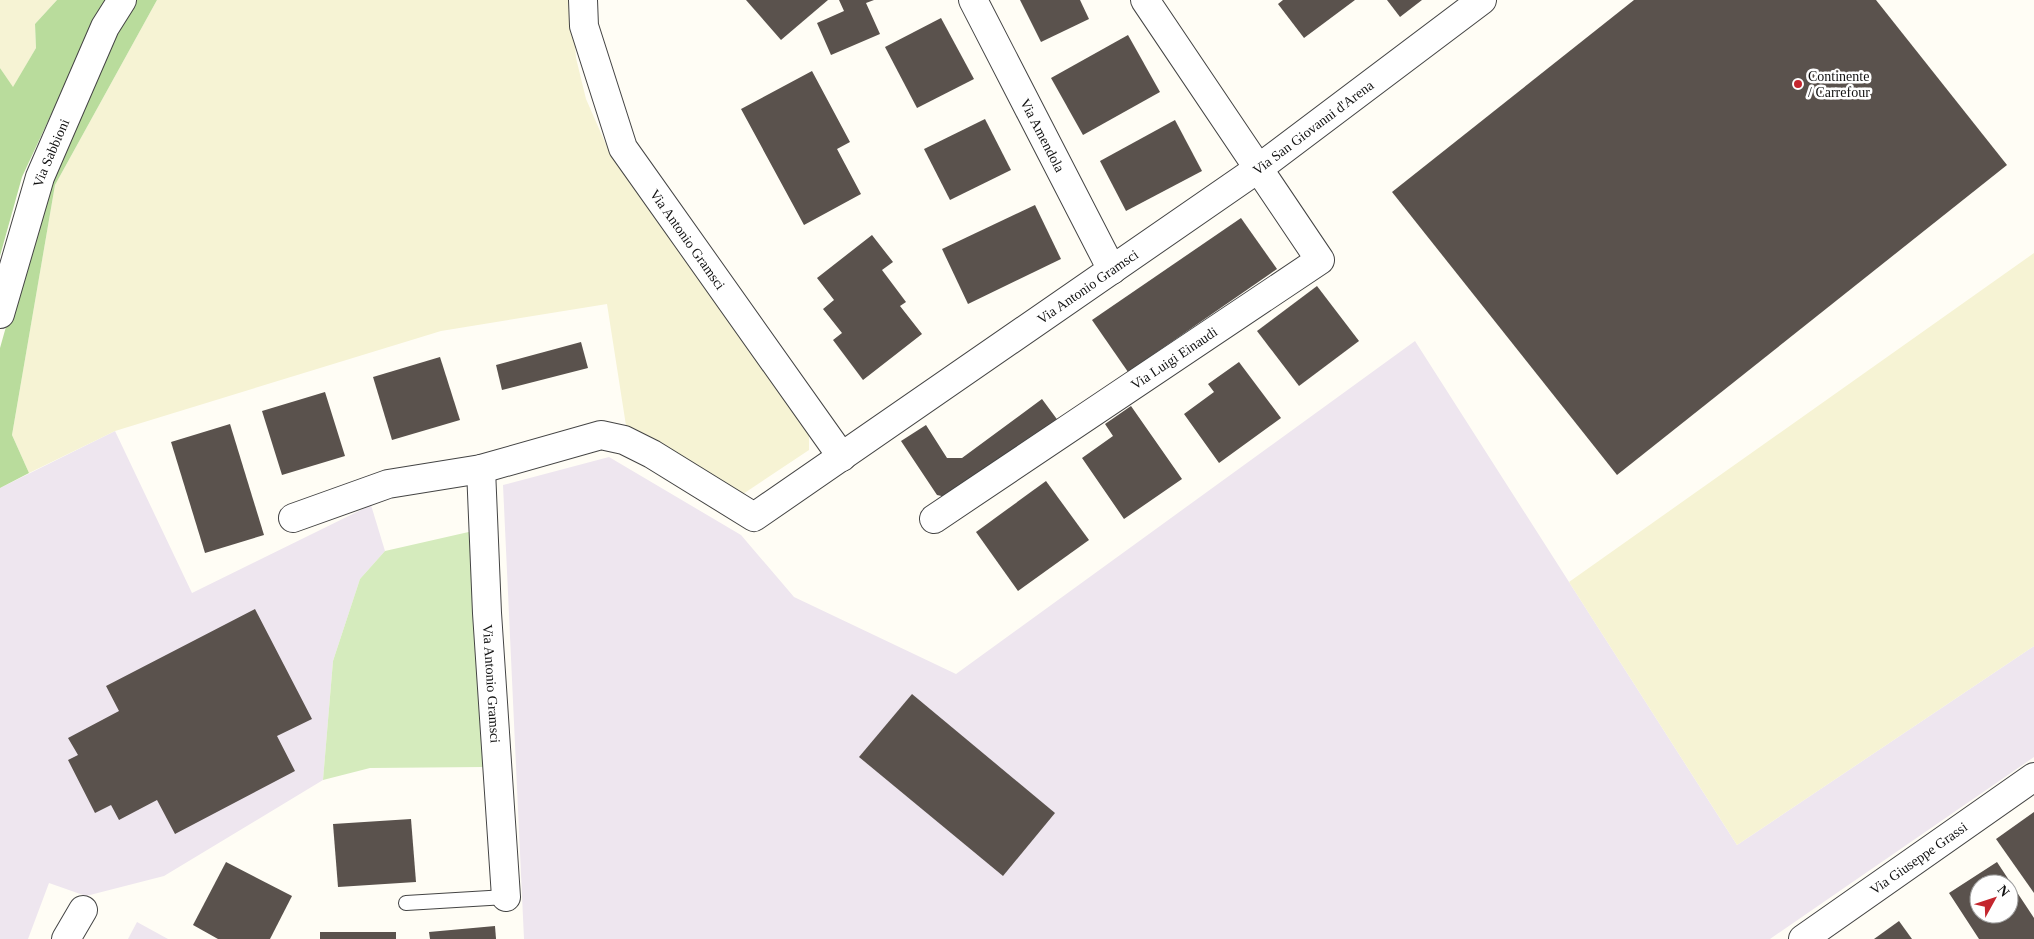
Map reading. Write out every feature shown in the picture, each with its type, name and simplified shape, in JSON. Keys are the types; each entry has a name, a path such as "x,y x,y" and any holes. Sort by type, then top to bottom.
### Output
{"street":[{"name":"Via Sabbioni","path":"0,314 40,177 105,27 122,0"},
{"name":"Via Antonio Gramsci","path":"583,0 584,26 623,148 842,457"},
{"name":"Via Amendola","path":"973,0 1112,270"},
{"name":"Via San Giovanni d'Arena","path":"1145,0 1259,168 1482,0"},
{"name":"Via Antonio Gramsci","path":"294,518 388,484 481,469 601,435 624,440 652,454 754,517 1259,168"},
{"name":"Via Luigi Einaudi","path":"934,519 1320,260 1259,168"},
{"name":"Via Antonio Gramsci","path":"481,469 487,614 506,897"},
{"name":"Via Giuseppe Grassi","path":"1803,939 2034,777"},
{"path":"66,939 83,910"}],"lane":[{"path":"406,903 506,897"}],"shaded area":[{"path":"0,0 57,0 35,24 36,48 13,88 0,68"},
{"path":"157,0 572,0 576,58 586,99 611,156 809,434 809,450 737,498 627,432 607,304 441,331 115,431 29,473 12,435 55,185"},
{"path":"2034,253 2034,646 1737,845 1569,582"},
{"path":"1415,341 1737,845 2034,646 2034,757 1770,939 524,939 503,485 609,457 741,535 794,597 956,674"},
{"path":"115,431 192,593 371,505 385,551 360,579 333,661 323,780 164,876 86,896 49,883 28,939 0,939 0,488"},
{"path":"137,922 168,939 128,939"}],"green space":[{"path":"57,0 106,0 22,177 0,256 0,68 13,87 36,48 35,24"},
{"path":"133,0 157,0 55,185 12,435 29,473 0,488 0,348 47,181"},
{"path":"473,531 484,767 370,768 323,780 333,661 360,579 385,551"}],"building":[{"path":"746,0 828,0 781,40"},
{"path":"839,0 874,0 866,3 880,34 831,55 817,23 844,11"},
{"path":"1020,0 1080,0 1089,19 1041,42"},
{"path":"1283,0 1355,0 1304,38 1278,4"},
{"path":"1387,0 1422,0 1400,17"},
{"path":"1634,0 1876,0 2007,165 1617,475 1392,192"},
{"path":"941,18 974,79 917,108 885,47"},
{"path":"1128,35 1160,92 1083,135 1051,78"},
{"path":"812,71 850,142 837,149 861,194 804,225 741,109"},
{"path":"985,119 1011,170 950,200 924,149"},
{"path":"1175,120 1202,171 1126,211 1100,161"},
{"path":"1035,205 1061,259 968,304 942,249"},
{"path":"1241,218 1277,269 1128,372 1092,320"},
{"path":"872,235 893,262 882,270 906,302 900,306 922,334 863,380 833,340 842,333 823,309 834,300 817,278"},
{"path":"1317,286 1359,341 1299,386 1257,331"},
{"path":"581,342 588,368 502,390 496,365"},
{"path":"440,357 460,420 392,440 373,377"},
{"path":"1239,362 1281,418 1219,463 1184,414 1214,392 1208,384"},
{"path":"325,392 345,456 282,475 262,411"},
{"path":"1042,399 1059,422 955,499 937,495 901,441 926,425 947,458 962,458"},
{"path":"1131,406 1182,479 1124,519 1082,458 1113,436 1105,424"},
{"path":"230,424 264,535 205,553 171,442"},
{"path":"1046,481 1089,540 1018,591 976,532"},
{"path":"255,609 312,719 277,736 295,771 175,834 157,800 119,820 111,805 95,813 68,760 78,755 68,738 119,711 106,686"},
{"path":"912,694 1055,813 1003,876 859,757"},
{"path":"2034,812 2034,893 1996,839"},
{"path":"411,819 416,882 338,887 333,824"},
{"path":"226,862 292,896 270,939 218,939 193,925"},
{"path":"1997,862 2005,874 1978,874"},
{"path":"1969,880 1969,924 1949,893"},
{"path":"2019,895 2034,918 2034,939 1979,939 1969,924 2019,924"},
{"path":"1899,921 1912,939 1874,939"},
{"path":"495,926 496,939 430,939 429,932"},
{"path":"320,932 396,932 396,939 320,939"}],"place":[{"name":"Continente / Carrefour","path":"1798,84"}]}
